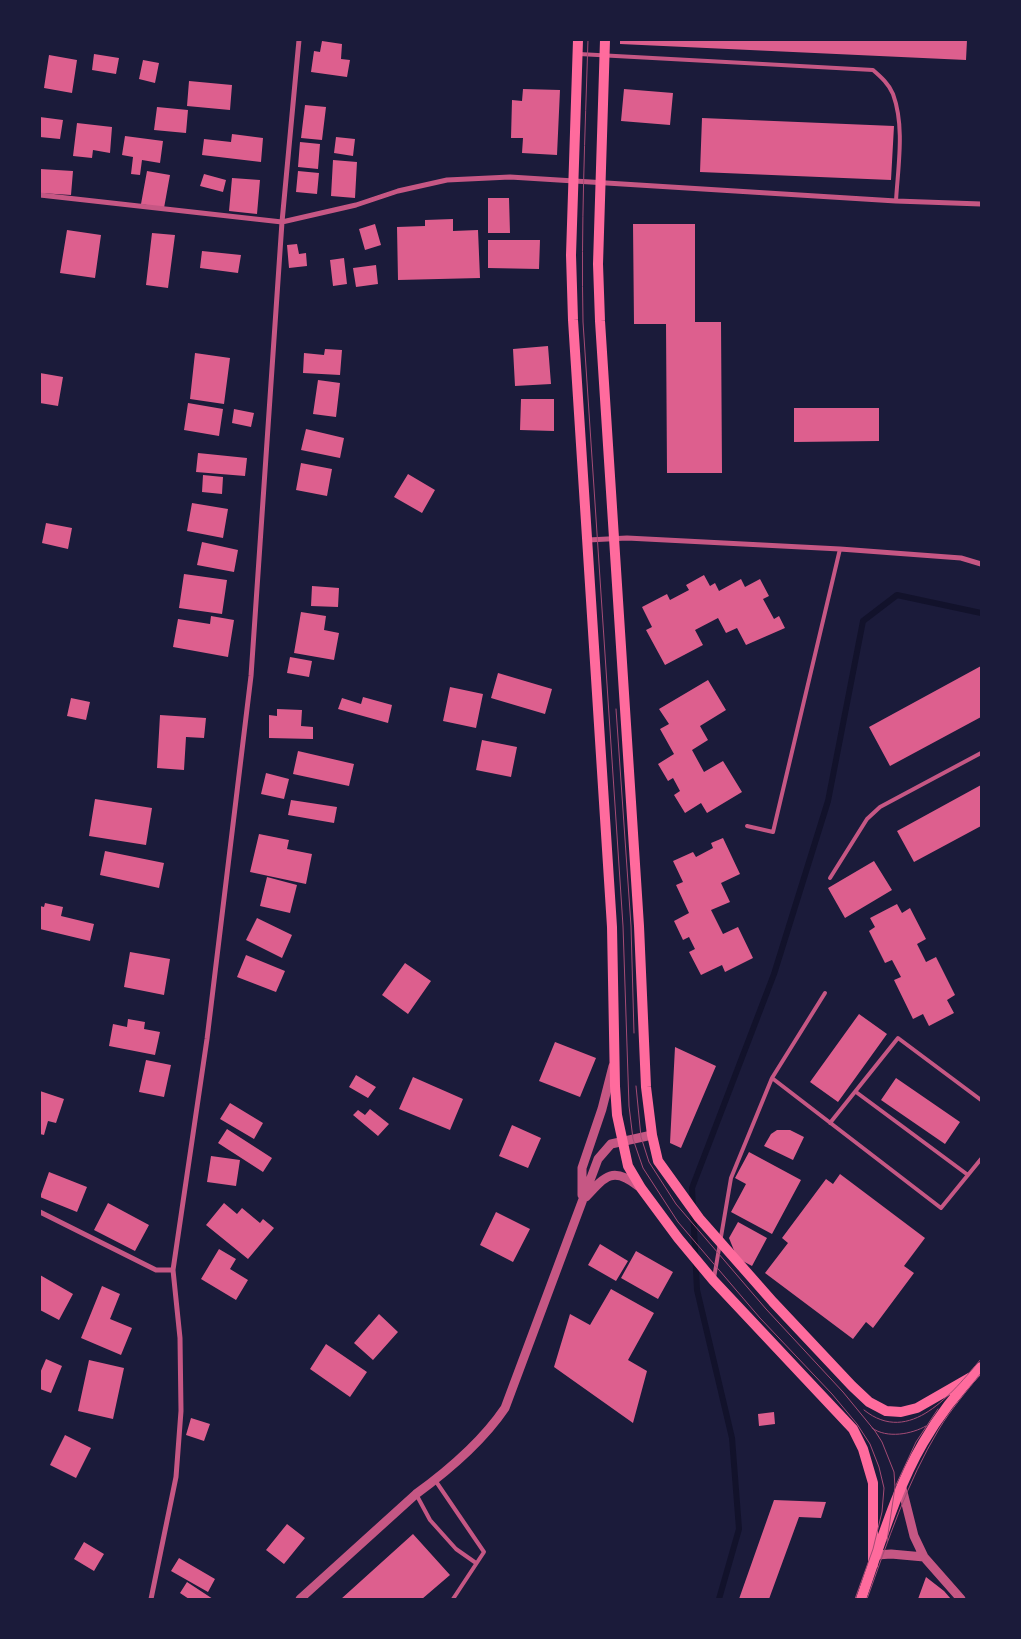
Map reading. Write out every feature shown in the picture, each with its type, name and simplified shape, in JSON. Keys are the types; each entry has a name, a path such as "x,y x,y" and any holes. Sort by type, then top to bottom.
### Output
{"main road":[{"path":"578,40 572,180 571,255 573,320 612,927 617,1115 628,1166 641,1188 678,1238 713,1280 853,1429 863,1448 873,1482 873,1565"},
{"path":"605,40 599,183 598,264 600,321 639,926 646,1087 652,1135 658,1161 699,1218 720,1242 780,1309 869,1402 886,1411 900,1412 917,1408 972,1377"},
{"path":"861,1599 902,1488 922,1444 941,1414 981,1366"}],"street":[{"path":"151,1599 176,1477 180,1411 180,1338 173,1270 207,1039 251,676 282,222 298,40"},
{"path":"40,195 282,222 356,205 398,191 447,180 510,177 896,201 981,204"},
{"path":"588,540 626,538 840,549 961,558 981,564"},
{"path":"582,1201 582,1168 602,1110 615,1057"},
{"path":"300,1599 416,1494 435,1480 493,1425 505,1408 598,1159 611,1144 652,1135"},
{"path":"582,1201 602,1179 612,1175 628,1178 641,1188"},
{"path":"40,1212 156,1270 173,1270"},
{"path":"902,1488 914,1536 924,1557 961,1599"},
{"path":"877,1555 890,1554 924,1557"}],"lane":[{"path":"577,54 874,70 884,79 893,92 900,122 896,201"},
{"path":"747,826 773,832 840,549"},
{"path":"830,878 867,819 880,807 981,753"},
{"path":"713,1280 731,1178 772,1078 825,993"},
{"path":"830,1124 898,1038 981,1100"},
{"path":"772,1078 941,1208 981,1159"},
{"path":"856,1092 968,1175"},
{"path":"435,1480 484,1552 453,1599"},
{"path":"416,1494 430,1520 456,1550 476,1564"}],"building":[{"path":"620,40 967,40 966,60 620,44"},
{"path":"322,41 342,44 341,59 350,60 347,77 311,72 314,51 320,52"},
{"path":"94,54 119,58 116,74 92,70"},
{"path":"49,55 77,60 72,93 44,88"},
{"path":"143,60 159,63 155,83 139,79"},
{"path":"189,81 232,85 230,110 187,106"},
{"path":"523,89 560,90 557,155 522,153 523,138 511,138 512,100 522,101"},
{"path":"624,89 673,93 670,125 621,121"},
{"path":"305,105 326,107 322,140 301,138"},
{"path":"157,107 188,110 186,133 154,130"},
{"path":"40,117 63,120 60,139 40,137"},
{"path":"702,118 894,126 891,180 700,172"},
{"path":"77,123 112,127 110,153 93,150 92,158 73,156"},
{"path":"232,134 263,138 261,162 202,155 204,139 231,142"},
{"path":"125,136 163,141 160,163 142,160 140,175 131,174 133,157 122,155"},
{"path":"336,137 355,139 353,156 334,153"},
{"path":"300,142 320,144 318,169 298,167"},
{"path":"333,160 357,162 355,198 331,196"},
{"path":"40,169 73,171 71,195 40,193"},
{"path":"147,171 170,175 164,208 141,204"},
{"path":"298,171 319,173 317,194 296,192"},
{"path":"204,174 226,180 223,192 200,186"},
{"path":"232,178 260,180 257,214 229,211"},
{"path":"488,198 509,198 510,233 488,233"},
{"path":"453,219 453,231 478,230 480,278 398,280 397,227 425,226 425,220"},
{"path":"375,224 381,245 365,250 359,229"},
{"path":"633,224 695,224 695,322 721,322 722,473 667,473 666,324 634,324"},
{"path":"67,230 101,235 95,278 60,273"},
{"path":"152,233 175,235 168,288 146,285"},
{"path":"488,240 540,240 539,269 488,268"},
{"path":"297,244 299,254 306,253 307,266 289,268 287,245"},
{"path":"202,251 241,255 238,273 200,268"},
{"path":"344,258 347,284 333,286 330,260"},
{"path":"376,265 378,284 356,287 353,268"},
{"path":"548,346 551,384 515,386 513,349"},
{"path":"325,349 342,350 340,375 303,373 304,353 324,355"},
{"path":"195,353 230,358 224,404 190,399"},
{"path":"40,373 63,377 58,406 40,403"},
{"path":"318,380 340,383 336,417 313,414"},
{"path":"521,399 554,399 554,431 520,430"},
{"path":"188,403 223,409 219,436 184,430"},
{"path":"794,408 879,408 879,441 794,442"},
{"path":"234,409 254,413 251,427 232,423"},
{"path":"306,429 344,438 340,458 301,450"},
{"path":"198,453 247,458 245,476 196,472"},
{"path":"301,463 332,469 327,496 296,490"},
{"path":"408,474 435,490 422,513 394,497"},
{"path":"203,475 223,477 222,494 202,492"},
{"path":"192,503 228,509 223,538 187,531"},
{"path":"46,523 72,528 68,549 42,543"},
{"path":"202,542 238,550 234,572 197,565"},
{"path":"184,574 227,580 222,614 179,608"},
{"path":"704,575 710,586 715,583 719,591 741,579 745,587 760,579 769,596 763,599 774,619 779,616 785,628 746,645 737,628 726,633 718,618 695,630 703,645 665,665 646,630 652,627 642,607 667,594 670,600 689,590 686,585"},
{"path":"312,586 339,588 338,607 311,606"},
{"path":"301,612 326,616 324,630 339,633 334,660 294,653"},
{"path":"211,616 234,620 228,657 173,647 178,619 210,624"},
{"path":"290,657 312,661 309,677 287,673"},
{"path":"981,666 981,717 890,766 869,727"},
{"path":"498,673 552,689 545,714 491,698"},
{"path":"708,680 726,710 700,726 708,740 692,750 704,772 723,761 742,792 707,813 701,803 685,813 674,795 680,791 673,778 668,781 658,764 674,754 660,729 669,724 659,709"},
{"path":"450,687 483,694 476,728 443,721"},
{"path":"363,697 392,705 388,723 338,709 342,698 361,704"},
{"path":"71,698 90,702 86,720 67,716"},
{"path":"277,709 302,710 301,726 313,727 313,739 269,738 269,715 277,716"},
{"path":"160,715 206,718 204,738 186,737 184,770 157,768"},
{"path":"482,740 517,747 511,777 476,770"},
{"path":"298,751 354,764 349,786 293,774"},
{"path":"266,773 289,779 284,799 261,794"},
{"path":"981,785 981,826 914,862 897,831"},
{"path":"95,799 152,808 146,845 89,836"},
{"path":"291,800 337,807 334,823 288,815"},
{"path":"259,834 289,840 287,849 312,854 306,884 250,872"},
{"path":"723,838 740,874 721,883 730,902 711,910 723,934 738,927 753,958 725,972 722,965 701,975 689,952 695,949 689,937 683,940 674,921 689,913 676,885 683,882 673,861 693,852 696,857 713,848 711,843"},
{"path":"105,851 164,863 159,888 100,875"},
{"path":"874,861 892,890 845,918 828,888"},
{"path":"267,877 297,885 290,913 260,906"},
{"path":"45,903 63,907 61,916 94,924 90,941 40,929 40,906 44,907"},
{"path":"897,904 902,913 910,908 926,939 917,944 926,962 936,957 955,995 947,1000 954,1013 929,1026 923,1014 913,1019 894,980 901,977 892,960 885,963 869,931 875,927 870,918"},
{"path":"257,918 292,935 282,958 246,940"},
{"path":"130,952 170,959 164,995 124,987"},
{"path":"246,955 285,971 276,992 237,977"},
{"path":"405,963 431,981 408,1014 382,995"},
{"path":"859,1014 887,1034 838,1102 810,1082"},
{"path":"128,1019 145,1022 144,1029 160,1032 155,1055 109,1046 113,1024 127,1027"},
{"path":"555,1042 596,1058 580,1097 539,1081"},
{"path":"675,1047 716,1066 681,1148 670,1143"},
{"path":"146,1060 171,1065 164,1097 139,1092"},
{"path":"356,1075 376,1087 368,1098 349,1087"},
{"path":"413,1077 463,1099 450,1130 399,1109"},
{"path":"896,1078 960,1122 945,1144 881,1100"},
{"path":"40,1091 64,1099 56,1123 48,1121 44,1135 40,1134"},
{"path":"230,1103 263,1123 254,1139 220,1119"},
{"path":"370,1109 389,1124 378,1136 353,1115 358,1110 365,1115"},
{"path":"512,1125 541,1138 528,1168 499,1156"},
{"path":"227,1129 272,1158 263,1172 218,1143"},
{"path":"777,1130 790,1130 804,1137 793,1160 764,1146 771,1134"},
{"path":"749,1152 801,1180 772,1234 731,1212 746,1184 735,1178"},
{"path":"211,1156 240,1160 236,1186 207,1182"},
{"path":"49,1172 87,1187 77,1212 40,1197"},
{"path":"840,1174 925,1238 904,1266 914,1273 873,1328 866,1322 853,1339 765,1273 788,1243 782,1238 826,1179 833,1184"},
{"path":"108,1203 149,1225 135,1251 94,1230"},
{"path":"224,1203 237,1214 242,1208 260,1223 263,1219 274,1228 248,1259 206,1225"},
{"path":"496,1212 530,1229 513,1262 480,1245"},
{"path":"738,1222 767,1238 752,1266 737,1258 729,1238"},
{"path":"600,1244 628,1261 616,1281 588,1265"},
{"path":"219,1249 236,1259 230,1269 248,1280 236,1300 201,1279"},
{"path":"636,1251 673,1272 658,1299 621,1278"},
{"path":"40,1275 73,1294 59,1320 40,1310"},
{"path":"102,1286 120,1294 110,1319 132,1328 121,1355 81,1338"},
{"path":"611,1289 654,1313 628,1360 647,1371 633,1423 554,1367 570,1314 590,1325"},
{"path":"379,1314 398,1332 373,1360 354,1343"},
{"path":"326,1344 367,1372 350,1397 310,1369"},
{"path":"46,1359 62,1366 51,1393 40,1389 40,1373"},
{"path":"89,1360 124,1368 113,1419 78,1411"},
{"path":"774,1412 775,1424 759,1426 758,1414"},
{"path":"191,1418 210,1424 204,1441 186,1435"},
{"path":"65,1435 91,1448 76,1478 50,1465"},
{"path":"774,1500 826,1502 821,1518 799,1517 769,1599 739,1599"},
{"path":"287,1524 305,1538 284,1564 266,1550"},
{"path":"413,1534 450,1575 422,1599 341,1599"},
{"path":"84,1542 104,1554 94,1571 74,1559"},
{"path":"179,1558 215,1579 208,1592 171,1571"},
{"path":"926,1577 944,1591 951,1599 918,1599"},
{"path":"187,1582 213,1599 189,1599 180,1593"}],"waterway":[{"path":"719,1599 739,1529 732,1438 697,1290 692,1188 774,974 828,801 863,621 897,595 981,613"}],"tram line":[{"path":"588,40 583,216 583,322 623,926 629,1106 633,1139 643,1168 678,1222 760,1318 832,1394 857,1424 870,1444 879,1467 884,1488 882,1512 873,1549 855,1599"},
{"path":"616,709 631,926 634,1033"},
{"path":"636,1086 641,1137 649,1162 676,1204 766,1309 843,1392 882,1442 894,1472 895,1487 887,1541"},
{"path":"864,1410 881,1420 898,1422 914,1419 929,1411 943,1400 981,1359"},
{"path":"867,1599 899,1512 917,1470 939,1429 981,1373"},
{"path":"896,1485 916,1442 938,1409"},
{"path":"872,1428 885,1433 899,1434 926,1426"}]}
